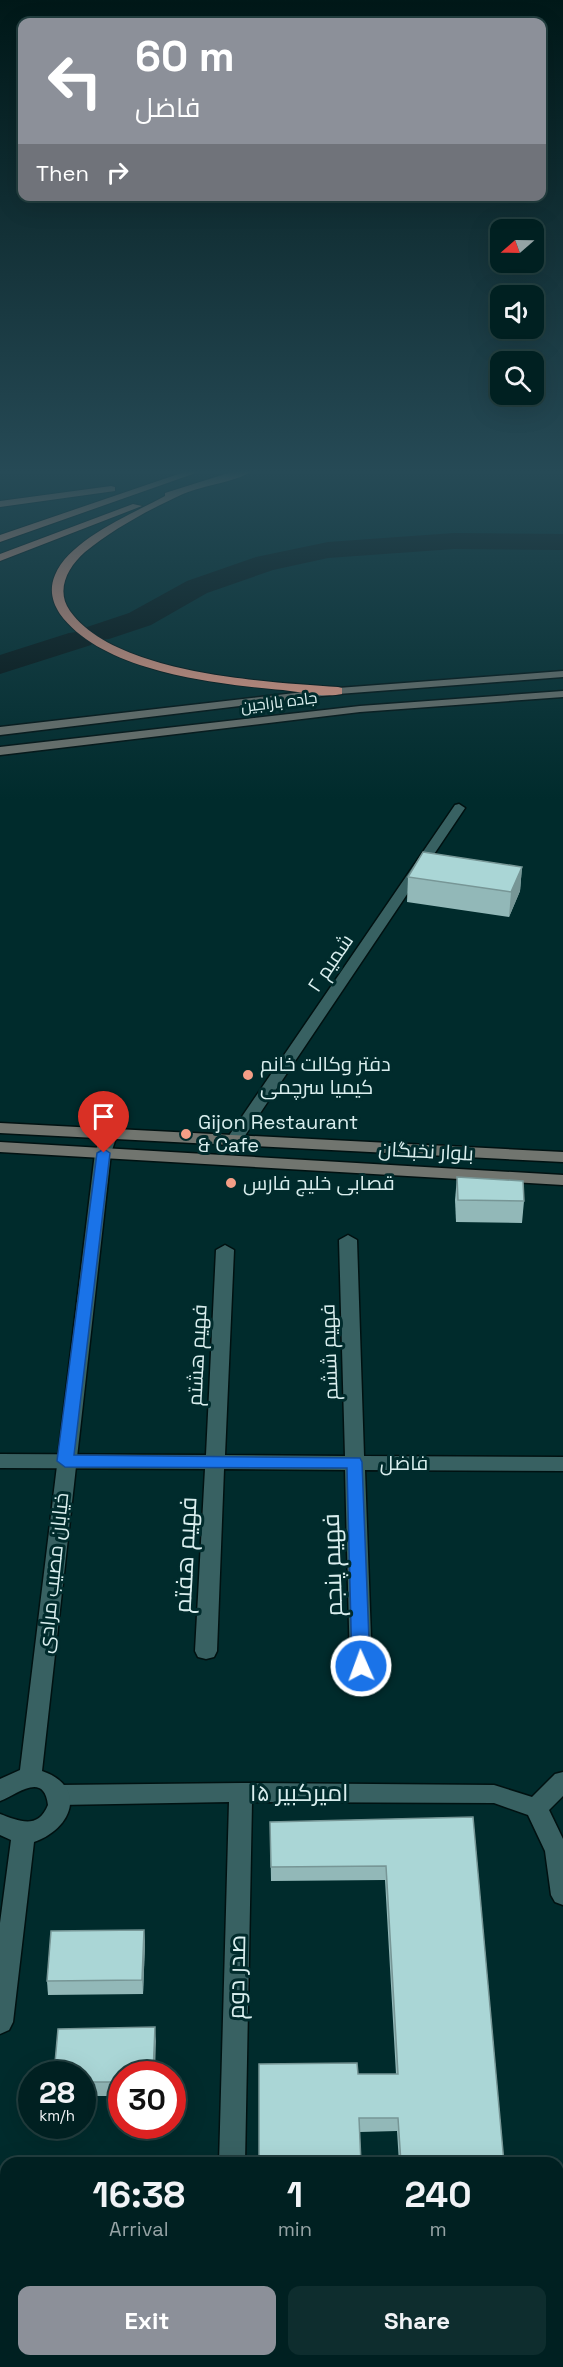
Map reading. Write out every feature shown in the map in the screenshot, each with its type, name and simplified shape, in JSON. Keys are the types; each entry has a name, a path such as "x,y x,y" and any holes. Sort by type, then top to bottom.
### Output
{"highway":[{"path":"59,579 56,595 62,612 77,628 96,640 151,664 226,680 338,691"}],"main road":[{"name":"جاده باراجین","path":"0,731 338,691 563,674"},
{"name":"جاده باراجین","path":"0,751 360,709 563,694"},
{"name":"بلوار نخبگان","path":"0,1128 106,1144 563,1180"},
{"name":"بلوار نخبگان","path":"0,1147 234,1140 563,1157"}],"street":[{"name":"شمیم ۲","path":"234,1140 459,808"},
{"name":"خیابان مصیب مرادی","path":"30,1778 65,1461 106,1144"},
{"name":"فهیم ششم","path":"348,1240 354,1462"},
{"name":"فهیم هشتم","path":"215,1462 225,1250"},
{"name":"فاضل","path":"0,1461 563,1464"},
{"name":"فهیم هفتم","path":"206,1651 215,1462"},
{"name":"فهیم پنجم","path":"354,1462 361,1666"},
{"path":"0,1792 7,1785 30,1778 52,1786 59,1794 60,1805 56,1816 48,1826 23,1834 10,1831 0,1824"},
{"path":"563,1780 536,1809 557,1851 563,1895"},
{"name":"امیرکبیر ۱۵","path":"59,1794 241,1792 494,1794 536,1809"},
{"name":"صدر دوم","path":"232,2157 241,1792"},
{"path":"0,2022 23,1834"}],"building":[{"path":"423,852 522,867 511,892 408,877"},
{"path":"457,1177 523,1181 524,1201 458,1200"},
{"path":"473,1817 503,2157 401,2157 398,2118 359,2118 361,2157 259,2157 259,2064 357,2063 358,2074 398,2074 386,1866 271,1867 270,1822"},
{"path":"144,1930 142,1980 47,1981 51,1931"},
{"path":"155,2027 154,2061 108,2061 108,2082 96,2082 96,2061 55,2061 58,2029"}],"waterway":[{"path":"98,633 140,619 197,587 219,579"},
{"path":"0,665 80,639"}],"place":[{"name":"دفتر وکالت خانم کیمیا سرچمی","path":"248,1075"},
{"name":"Gijon Restaurant & Cafe","path":"186,1134"},
{"name":"قصابی خلیج فارس","path":"231,1183"}],"route":[{"path":"104,1153 65,1461 354,1462 361,1666"}]}
